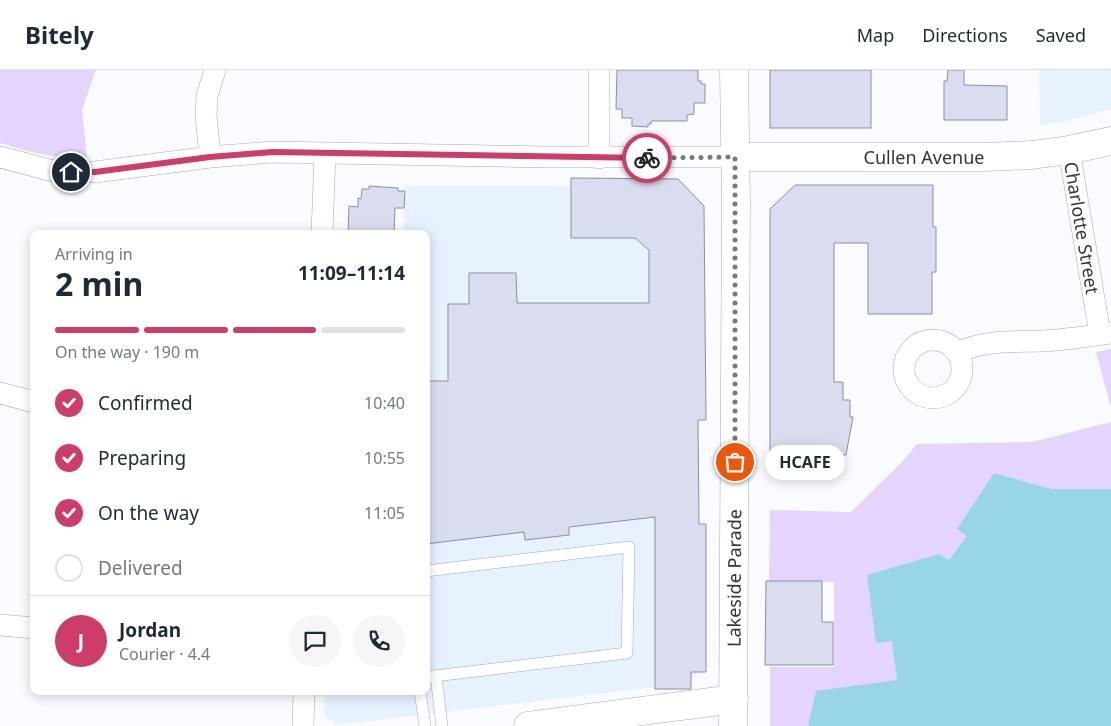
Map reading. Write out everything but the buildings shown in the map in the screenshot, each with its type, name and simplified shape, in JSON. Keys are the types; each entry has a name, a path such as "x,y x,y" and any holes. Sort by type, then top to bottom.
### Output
{"street":[{"path":"210,157 206,115 207,96 215,70"},
{"path":"599,70 600,158"},
{"name":"Lakeside Parade","path":"733,726 734,70"},
{"name":"Cullen Avenue","path":"735,157 984,157 1069,150 1111,141"},
{"name":"Charlotte Street","path":"1069,150 1105,333"},
{"path":"0,157 49,170 71,172 95,172 210,157 273,152 600,158 735,157"},
{"path":"322,230 325,154"},
{"path":"958,352 971,346 993,342 1042,341 1105,333"},
{"path":"0,393 30,401"},
{"path":"0,625 30,628"},
{"path":"302,726 304,695"},
{"path":"528,726 734,699"}],"lane":[{"path":"430,571 629,547 627,653 431,676 442,726"},
{"path":"420,695 424,726"}],"shaded area":[{"path":"0,70 96,70 82,110 87,157 54,156 0,143"},
{"path":"1039,70 1111,70 1111,109 1065,121 1040,125"},
{"path":"405,186 674,186 698,210 698,672 687,683 336,725 324,714 325,695 430,695 430,230 403,230"},
{"path":"1111,349 1111,408 1096,352"},
{"path":"1111,422 1111,726 770,726 770,667 834,667 834,582 769,581 770,510 851,512 901,463 917,444 1032,442"}],"water":[{"path":"994,473 1051,489 1111,489 1111,726 808,726 816,691 897,680 892,641 876,643 867,575 939,554 949,560 967,536 957,529"}],"way so far":[{"path":"647,158 735,157 735,462"}],"place":[{"name":"HCAFE","path":"735,462"}],"route":[{"path":"71,172 95,172 210,157 273,152 647,158"}]}
